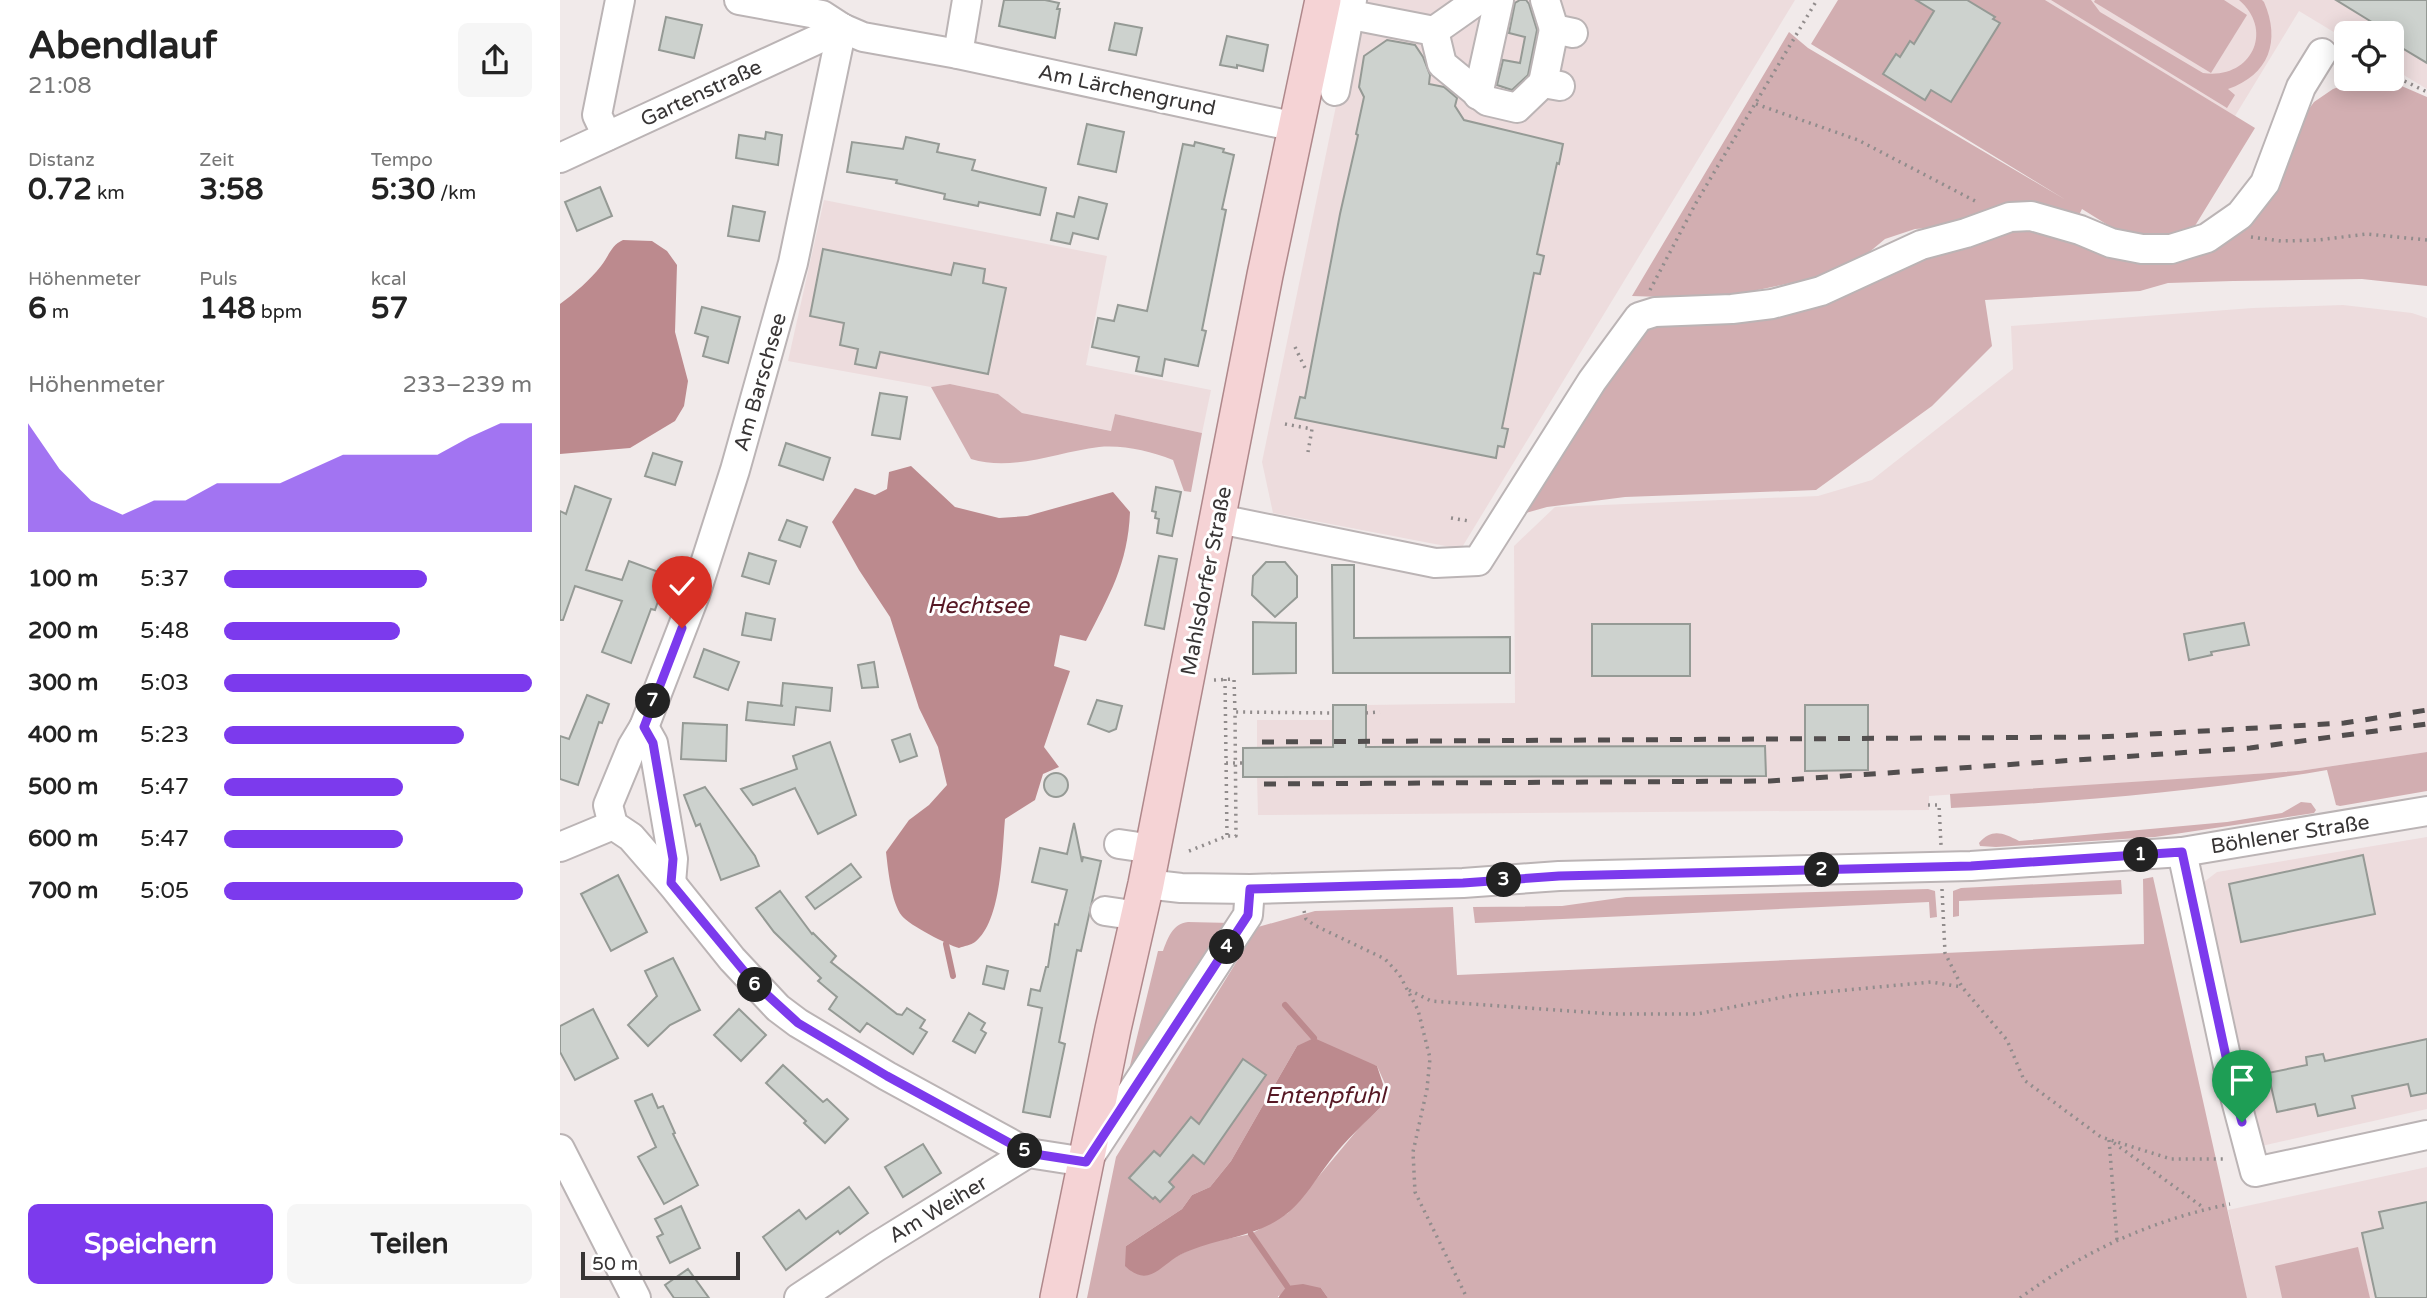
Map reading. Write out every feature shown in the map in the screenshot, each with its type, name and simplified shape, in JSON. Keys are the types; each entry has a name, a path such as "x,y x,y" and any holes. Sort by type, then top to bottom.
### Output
{"main road":[{"name":"Mahlsdorfer Straße","path":"1058,1298 1113,1028 1143,900 1296,127 1336,6"}],"street":[{"path":"607,136 597,116 620,0"},
{"name":"Am Lärchengrund","path":"739,0 822,15 863,37 958,54 1296,127"},
{"path":"958,54 968,0"},
{"path":"1335,91 1336,6 1434,31 1478,0"},
{"path":"1478,95 1499,0"},
{"path":"1434,31 1441,64 1487,101 1517,108 1551,85 1563,31 1545,0"},
{"name":"Gartenstraße","path":"560,158 842,28"},
{"name":"Am Barschsee","path":"613,825 608,805 632,747 644,727 695,595 738,458 798,242 842,28"},
{"path":"1219,519 1435,563 1478,561 1592,382 1639,317 1655,312 1732,309 1784,301 1821,290 1921,245 2010,217 2031,216 2080,230 2111,243 2142,249 2171,249 2207,238 2240,215 2265,183 2301,87 2322,53"},
{"path":"644,727 653,743 673,859 671,883"},
{"name":"Böhlener Straße","path":"1105,911 1181,888 1250,889 1463,883 1559,876 1971,866 2182,852 2427,811"},
{"path":"560,847 613,825 631,836 753,982 798,1023 887,1076 1028,1153 1086,1162"},
{"path":"1119,844 1153,849"},
{"path":"2182,852 2233,1089 2255,1172 2427,1135"},
{"name":"Mahlsdorfer Straße","path":"1086,1162 1248,915 1250,889"},
{"path":"560,1149 636,1298"},
{"name":"Am Weiher","path":"799,1298 845,1266 1028,1153"}],"path":[{"path":"1639,317 1657,274 1697,201 1817,0"},
{"path":"2404,81 2427,92"},
{"path":"1755,104 1858,139 2010,217"},
{"path":"2207,238 2235,236 2281,242 2367,234 2427,240"},
{"path":"1295,347 1305,368"},
{"path":"1286,424 1312,429 1308,452"},
{"path":"1451,518 1469,522"},
{"path":"1189,851 1227,836 1236,836 1234,679 1213,680"},
{"path":"1225,680 1227,836"},
{"path":"1235,712 1333,713"},
{"path":"1366,713 1380,712"},
{"path":"1226,763 1243,763"},
{"path":"1928,805 1939,805 1941,852"},
{"path":"1942,883 1945,953 1962,987 2007,1040 2024,1080 2101,1137 2171,1159 2221,1160"},
{"path":"1303,909 1306,919 1314,925 1385,959 1399,974 1418,1010 1430,1058 1427,1090 1413,1152 1415,1192 1467,1298"},
{"path":"1409,990 1432,1001 1471,1005 1624,1014 1697,1014 1794,995 1931,982 1962,987"},
{"path":"2109,1140 2204,1209"},
{"path":"2109,1140 2117,1240"},
{"path":"2020,1298 2057,1270 2117,1240 2160,1221 2230,1204"}],"shaded area":[{"path":"1358,0 1795,0 1461,549 1273,513 1262,462"},
{"path":"1838,0 2045,0 2255,128 2190,234 2127,237 2082,209 2078,217 1915,229 1885,239 1867,254 1819,277 1744,293 1692,298 1632,296 1789,32 1808,48 2066,200 1811,44"},
{"path":"2045,0 2427,0 2427,89 2404,75 2404,21 2334,21 2334,32 2299,11 2235,116"},
{"path":"2051,0 2091,0 2100,12 2203,73 2220,73 2234,69 2253,51 2255,25 2250,12 2239,0 2264,2 2269,16 2271,43 2262,66 2242,83 2228,89 2235,95 2227,108"},
{"path":"2224,0 2247,15 2211,73 2094,2"},
{"path":"2404,87 2427,97 2427,286 2362,279 2168,283 2140,291 1985,300 1992,346 1932,406 1816,490 1625,497 1547,507 1522,514 1604,384 1646,331 1665,323 1940,247 2029,227 2206,247 2314,102 2333,89 2404,91"},
{"path":"824,200 1107,256 1086,365 1211,390 1202,433 1115,414 1112,431 1022,413 998,394 950,384 931,387 788,361"},
{"path":"2343,305 2412,313 2427,318 2427,752 2299,771 1929,796 1929,810 1258,815 1257,777 1243,777 1243,748 1257,747 1257,720 1366,720 1366,705 1515,703 1514,546 1555,507 1818,496 1872,480 2013,369 2011,326 2253,308"},
{"path":"950,384 998,394 1022,413 1111,431 1115,414 1202,433 1191,492 1184,491 1173,460 1128,448 1083,449 1019,462 971,459 931,387"},
{"path":"2427,752 2427,791 2340,806 2336,805 2327,770 2140,795 1951,808 1950,794 2299,771"},
{"path":"2301,802 2311,803 2316,810 2314,813 2155,837 1996,847 1980,846 1979,843 1988,835 1998,833 2019,841 2227,822 2282,813"},
{"path":"2427,837 2427,1109 2257,1147 2200,885 2217,872"},
{"path":"2153,877 2247,1298 1328,1298 1321,1288 1278,1298 1087,1298 1116,1157 1258,927 1315,911 1453,907 1457,975 2144,944 2143,879","holes":["1297,1046 1377,1066 1386,1086 1384,1104 1359,1128 1288,1213 1251,1234 1202,1244 1171,1259 1126,1246 1182,1209 1192,1195 1210,1187 1231,1161"]},
{"path":"2121,880 2122,894 1959,901 1959,916 1953,917 1953,891 1961,888"},
{"path":"1928,889 1935,891 1937,917 1930,918 1929,902 1475,923 1473,907 1562,906 1626,897"},
{"path":"1188,922 1231,923 1126,1082 1158,951 1163,951 1174,929"},
{"path":"2427,1167 2427,1298 2247,1298 2228,1210"},
{"path":"2358,1247 2370,1298 2282,1298 2275,1266"}],"water":[{"path":"623,240 652,241 667,251 677,265 675,332 688,381 684,406 675,421 630,448 560,454 560,304 592,276 613,248"},
{"name":"Hechtsee","path":"911,466 955,507 999,518 1027,516 1113,492 1130,512 1126,548 1121,564 1110,594 1086,641 1060,635 1054,666 1070,671 1044,747 1059,767 1043,774 1035,800 1005,819 999,885 991,919 975,942 959,948 906,920 898,910 893,894 886,852 909,820 929,805 947,785 938,747 919,708 890,617 832,522 855,488 875,495 887,489 889,472"},
{"name":"Entenpfuhl","path":"1314,1038 1377,1066 1384,1087 1385,1103 1342,1146 1300,1201 1277,1221 1184,1253 1149,1275 1134,1273 1125,1266 1126,1246 1182,1209 1192,1195 1210,1187 1231,1161 1297,1046"},
{"path":"1303,1284 1321,1288 1328,1298 1278,1298 1287,1286"}],"building":[{"path":"1004,0 1045,0 1059,3 1055,38 999,26"},
{"path":"1526,0 1529,4 1537,30 1528,75 1512,90 1497,85 1503,60 1520,63 1525,37 1509,33 1515,3"},
{"path":"1916,0 1967,0 2000,23 1951,102 1931,90 1925,100 1883,74 1896,54 1900,57 1910,41 1914,44 1934,11"},
{"path":"2336,0 2427,0 2427,63 2404,49 2404,21 2370,21"},
{"path":"666,17 702,25 694,58 659,50"},
{"path":"1115,23 1142,28 1136,55 1109,50"},
{"path":"1227,36 1268,45 1263,71 1237,65 1237,68 1220,65"},
{"path":"1387,40 1415,45 1430,75 1429,84 1444,87 1457,98 1455,106 1464,120 1563,144 1537,254 1544,256 1540,274 1534,273 1502,428 1508,429 1504,447 1498,446 1496,458 1295,418 1300,397 1305,398 1358,135 1356,134 1364,97 1359,87 1364,56"},
{"path":"1087,124 1124,132 1116,172 1078,164"},
{"path":"766,132 782,135 778,165 736,158 739,135 765,139"},
{"path":"906,137 939,144 937,152 975,160 972,170 1046,188 1040,215 979,202 978,206 944,199 945,194 896,183 897,180 847,172 852,142 903,149"},
{"path":"1195,142 1224,149 1223,152 1234,155 1222,209 1226,210 1202,330 1206,331 1198,366 1165,359 1162,376 1136,371 1139,357 1092,347 1098,318 1114,321 1118,305 1147,311 1183,144 1194,146"},
{"path":"600,187 612,216 577,231 565,202"},
{"path":"1079,197 1107,204 1098,239 1073,233 1070,244 1051,240 1057,213 1074,217"},
{"path":"733,206 765,212 759,241 728,236"},
{"path":"823,249 951,275 954,263 985,269 983,283 1006,288 988,374 880,352 876,368 855,364 858,349 840,345 844,323 810,316"},
{"path":"702,307 740,317 728,363 703,356 708,337 695,333"},
{"path":"880,393 907,397 900,439 872,435"},
{"path":"786,443 830,458 823,480 779,465"},
{"path":"653,453 682,462 675,485 645,476"},
{"path":"575,486 611,499 586,570 622,580 629,561 667,575 655,610 651,609 631,663 602,652 622,601 575,586 563,620 560,620 560,511 566,514"},
{"path":"1156,487 1181,492 1172,536 1157,533 1159,519 1155,518 1156,512 1152,511"},
{"path":"787,520 807,527 800,547 779,540"},
{"path":"749,553 776,561 769,584 742,576"},
{"path":"1159,556 1177,559 1164,629 1145,625"},
{"path":"1266,562 1285,562 1297,576 1297,597 1275,617 1252,595 1253,576"},
{"path":"1332,565 1354,565 1354,638 1510,637 1510,673 1333,673"},
{"path":"746,613 775,619 771,640 742,635"},
{"path":"1253,622 1296,623 1296,673 1253,674"},
{"path":"2244,623 2249,645 2211,652 2212,655 2189,660 2184,634"},
{"path":"1592,624 1690,624 1690,676 1592,676"},
{"path":"704,649 739,662 728,690 694,677"},
{"path":"874,662 878,687 862,688 858,665"},
{"path":"783,683 832,688 830,711 796,707 794,725 746,720 748,702 783,706"},
{"path":"587,695 609,704 602,723 599,722 578,785 560,779 560,736 569,739"},
{"path":"1097,700 1122,706 1116,729 1109,732 1088,724"},
{"path":"1333,705 1366,705 1366,747 1765,746 1766,776 1243,777 1243,748 1333,747"},
{"path":"1805,705 1868,705 1868,770 1805,771"},
{"path":"683,723 727,725 726,761 681,759"},
{"path":"910,734 917,756 900,762 892,740"},
{"path":"830,742 856,815 818,834 795,788 753,805 741,789 797,769 793,756"},
{"path":"1056,773 1067,780 1068,785 1061,796 1056,797 1045,790 1044,785 1051,774"},
{"path":"705,787 755,856 759,866 721,880 700,824 696,826 684,795"},
{"path":"1074,823 1082,862 1083,857 1101,861 1081,951 1077,950 1059,1042 1065,1044 1050,1117 1023,1112 1042,1008 1028,1005 1031,989 1040,991 1048,967 1055,924 1058,925 1067,890 1032,882 1040,848 1067,854"},
{"path":"2363,855 2375,914 2241,942 2229,884"},
{"path":"851,864 861,877 815,909 806,897"},
{"path":"618,875 647,932 611,951 581,894"},
{"path":"780,891 812,934 836,956 831,962 897,1014 902,1015 907,1008 925,1020 920,1028 927,1032 913,1054 867,1023 860,1032 829,1009 837,997 818,981 821,978 774,932 756,908"},
{"path":"673,958 700,1010 670,1025 648,1046 628,1025 657,996 645,971"},
{"path":"987,966 1008,971 1004,989 983,984"},
{"path":"593,1009 618,1058 575,1080 560,1052 560,1026"},
{"path":"739,1009 766,1035 741,1061 714,1035"},
{"path":"969,1013 985,1023 981,1030 986,1033 975,1053 953,1041"},
{"path":"2427,1039 2427,1093 2411,1096 2408,1084 2352,1096 2355,1108 2318,1116 2315,1104 2277,1112 2268,1073 2307,1065 2306,1057 2323,1054 2325,1061"},
{"path":"1243,1059 1266,1075 1204,1164 1193,1155 1169,1182 1174,1187 1160,1202 1155,1197 1153,1199 1129,1178 1154,1151 1160,1156 1191,1117 1199,1124"},
{"path":"783,1065 823,1102 827,1099 848,1119 825,1143 766,1083"},
{"path":"652,1094 658,1108 663,1106 675,1133 673,1134 698,1185 664,1204 638,1157 656,1147 635,1101"},
{"path":"923,1144 941,1173 903,1197 885,1167"},
{"path":"849,1187 868,1213 840,1234 838,1231 786,1270 763,1237 799,1210 806,1219"},
{"path":"2427,1202 2427,1298 2376,1298 2362,1233 2383,1228 2379,1212"},
{"path":"681,1206 700,1248 670,1263 657,1237 663,1234 655,1219"},
{"path":"688,1269 709,1298 674,1298 665,1285"}],"waterway":[{"path":"946,944 953,976"},
{"path":"1285,1005 1314,1038"},
{"path":"1251,1234 1287,1286"}],"railway":[{"path":"1262,742 2099,737 2344,723 2427,710"},
{"path":"1264,784 1770,781 2250,748 2427,724"}],"route":[{"path":"682,628 644,727 653,743 673,859 671,883 732,959 778,1008 798,1023 887,1076 1028,1153 1086,1162 1248,915 1250,889 1463,883 1559,876 1971,866 2182,852 2242,1122"}]}
